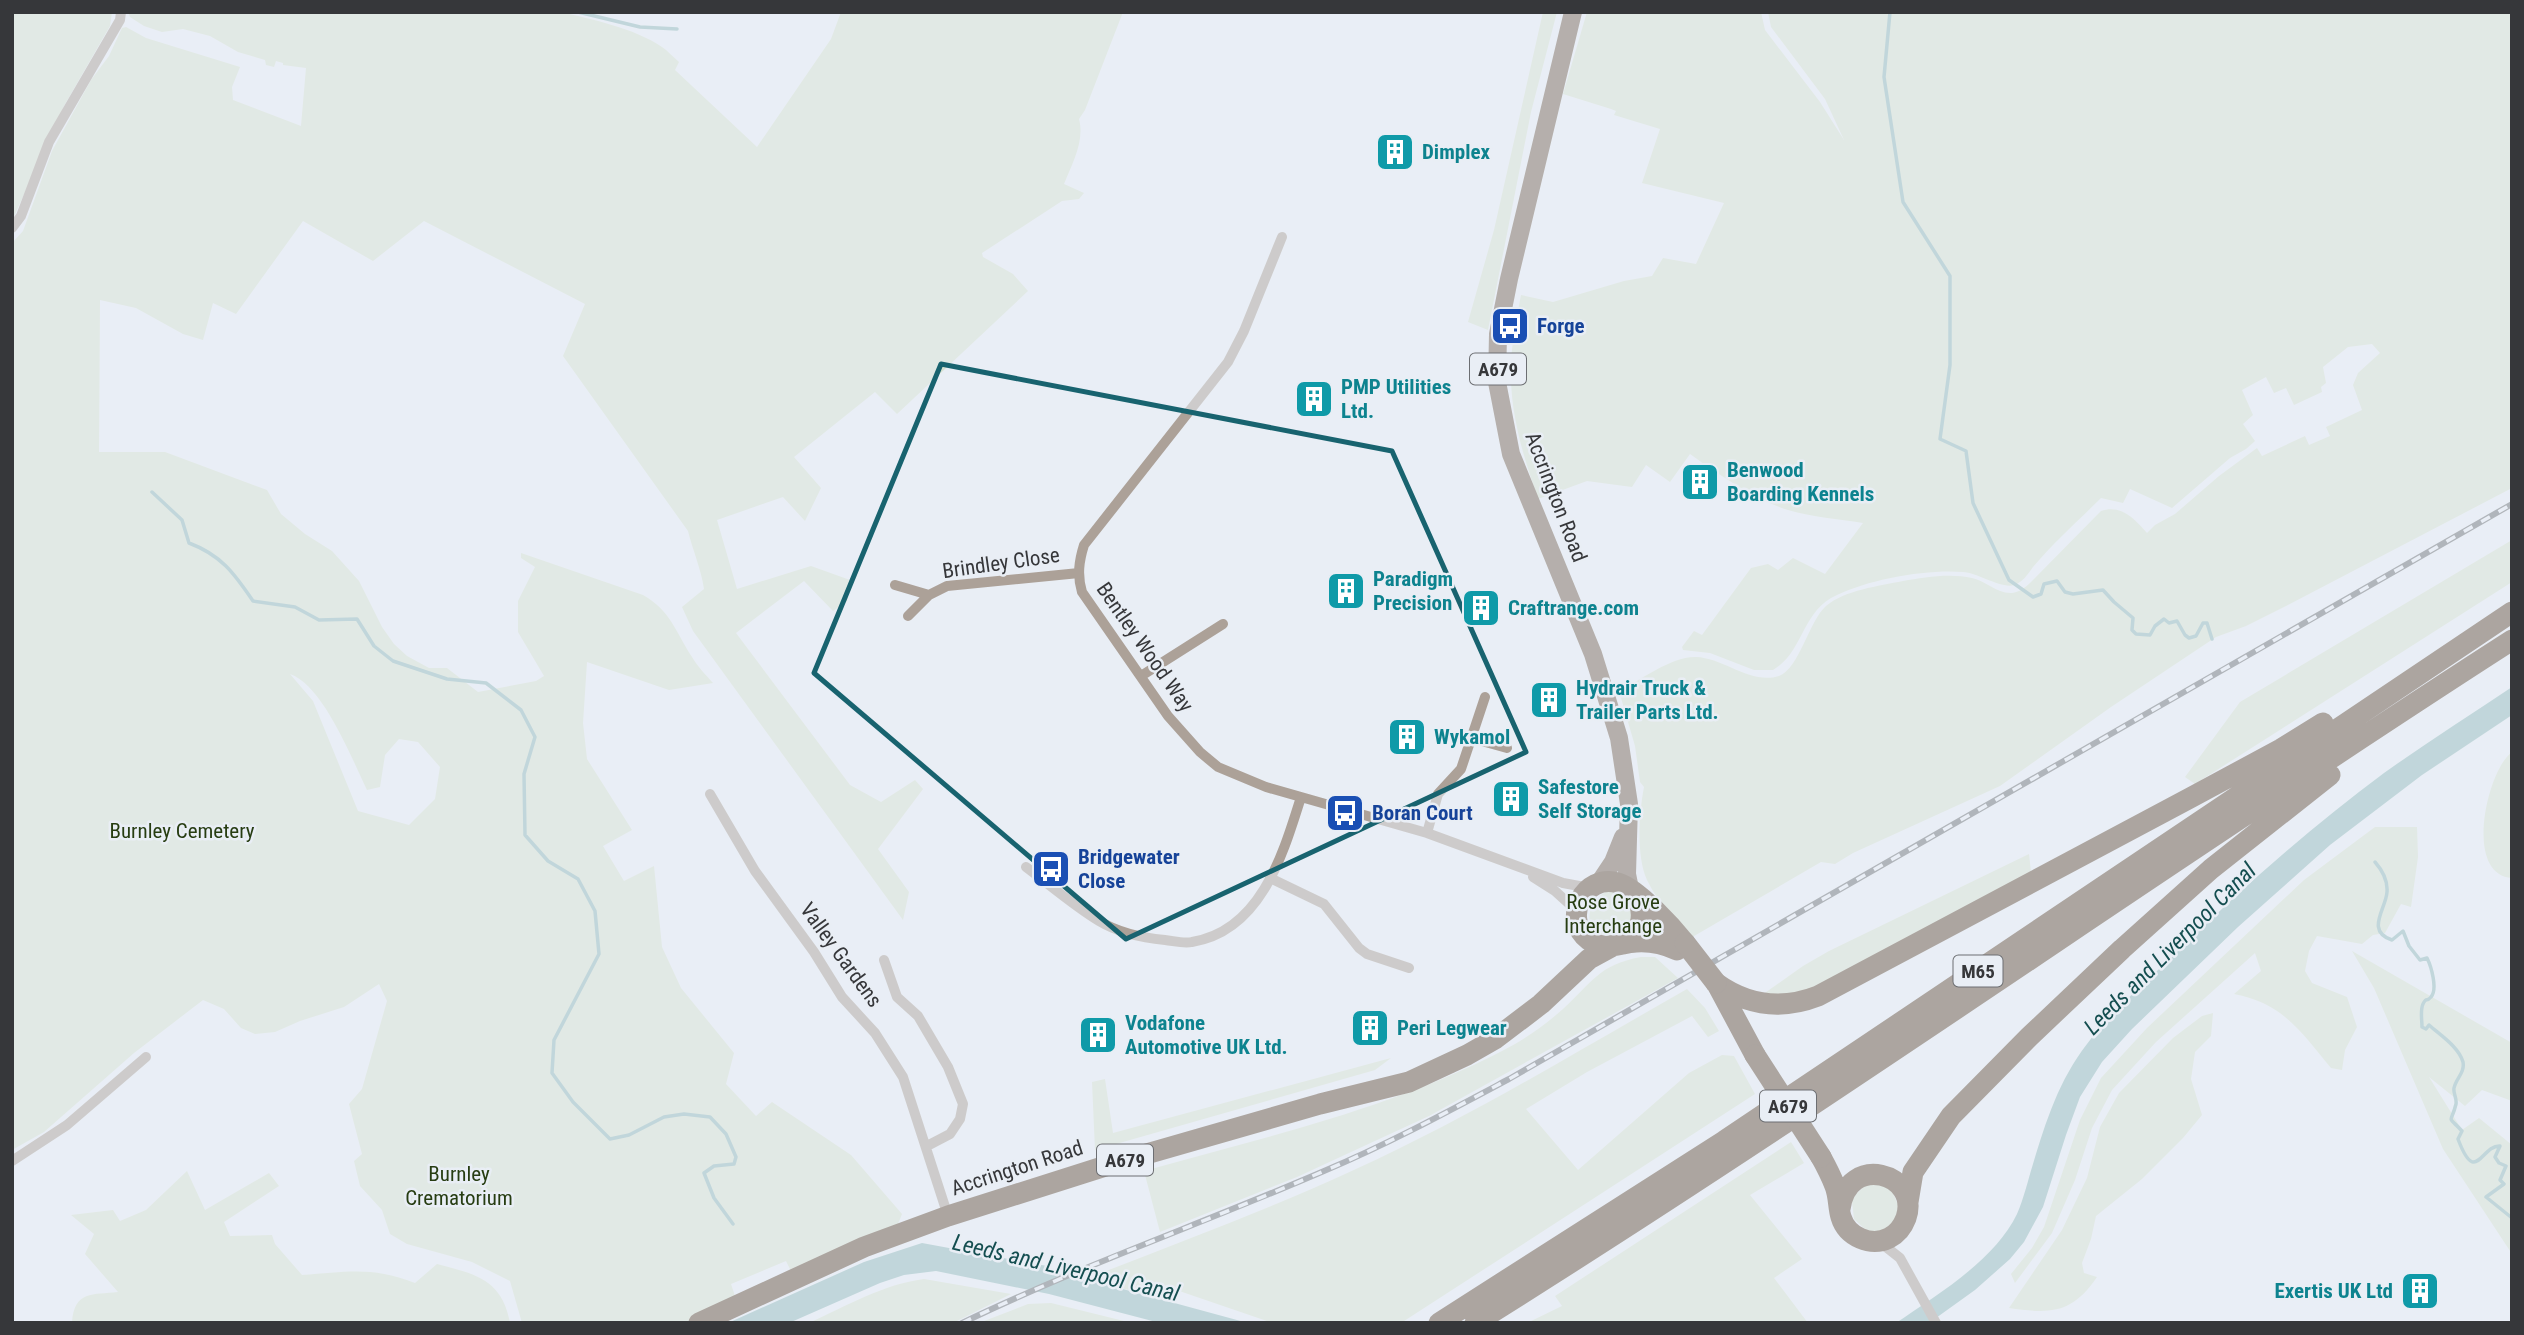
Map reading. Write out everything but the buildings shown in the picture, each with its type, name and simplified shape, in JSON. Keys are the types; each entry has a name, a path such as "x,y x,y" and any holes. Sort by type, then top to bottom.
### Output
{"highway":[{"path":"1710,981 1731,994 1767,1005 1802,1002 1818,996 2281,749 2512,606"},
{"name":"M65","path":"1439,1323 1746,1126 2512,612"},
{"name":"M65","path":"1475,1323 1733,1159 2210,837 2512,640"},
{"path":"1878,1241 1893,1236 1906,1211 1913,1172 1951,1116 2122,949 2211,869 2311,788 2512,653"},
{"name":"A679","path":"1577,917 1583,894 1594,885 1609,881 1620,883 1655,909 1681,947 1710,981 1821,1157 1835,1186 1842,1217 1851,1232 1865,1240 1878,1241"},
{"name":"A679","path":"1617,946 1637,931 1641,921 1640,904 1633,892"},
{"path":"1577,917 1582,933 1600,946 1657,943 1681,947"},
{"name":"Accrington Road","path":"1546,998 1573,959 1578,940 1577,917"},
{"name":"Accrington Road","path":"699,1323 864,1247 948,1216 1115,1163 1320,1104 1409,1082 1495,1039 1589,959 1617,946"},
{"path":"1821,1157 1839,1169 1864,1175 1887,1176 1904,1191 1906,1211"},
{"path":"1840,1209 1846,1188 1864,1175"}],"main road":[{"name":"Accrington Road","path":"1573,12 1509,279 1498,334 1497,382 1511,454 1613,713 1627,782 1627,874 1633,892"},
{"name":"Accrington Road","path":"1594,885 1613,862 1626,828"}],"street":[{"path":"12,228 21,216 49,142 120,20 121,12"},
{"name":"Bentley Wood Way","path":"1282,237 1244,331 1228,362 1084,545 1079,563 1082,592 1168,716 1199,752 1218,768 1257,784 1427,833 1563,883 1594,885"},
{"name":"Brindley Close","path":"908,616 929,595 947,586 1079,573"},
{"name":"Brindley Close","path":"894,585 929,595"},
{"path":"1141,676 1223,624"},
{"path":"1427,833 1437,794 1461,769 1485,697"},
{"path":"1471,738 1507,748"},
{"name":"Valley Gardens","path":"710,794 755,871 814,952 842,998 875,1033 903,1077 948,1216"},
{"path":"1026,867 1101,923 1139,937 1190,943 1214,936 1242,918 1261,896 1282,855 1301,797"},
{"name":"Bentley Wood Way","path":"1516,866 1555,891 1577,917"},
{"path":"1270,878 1324,904 1359,948 1367,954 1409,968"},
{"name":"Valley Gardens","path":"884,960 897,997 918,1016 948,1067 963,1104 960,1119 950,1134 927,1146"},
{"path":"12,1161 67,1125 146,1057"},
{"path":"1906,1211 1902,1246 1906,1267"},
{"path":"1878,1241 1894,1251 1906,1267 1936,1323"}],"highlighted area":[{"path":"941,364 1392,451 1526,752 1126,939 814,673"}],"green space":[{"path":"12,12 112,12 110,26 64,106 12,221"},
{"path":"128,12 561,12 626,30 662,47 679,62 675,70 757,147 831,39 841,12 1123,12 1085,110 1079,119 1079,144 1064,184 1084,193 1079,199 1062,201 982,253 983,257 1013,274 1028,291 897,414 875,392 794,457 821,488 805,521 783,497 717,520 737,589 811,566 850,580 847,601 833,611 804,581 736,633 850,785 881,802 915,780 923,789 878,849 909,892 903,920 693,631 682,607 704,589 688,531 563,356 585,304 424,221 373,261 303,221 236,314 213,303 203,340 183,334 136,308 100,300 99,452 165,452 267,490 281,514 332,551 359,581 382,627 407,656 429,668 447,668 478,692 536,681 544,676 518,632 518,601 535,567 521,558 521,553 643,595 672,622 694,660 713,683 669,690 587,662 583,723 587,759 632,830 603,846 624,881 654,866 662,947 681,988 734,1053 726,1084 756,1116 772,1102 851,1155 902,1214 896,1229 792,1273 786,1261 731,1284 736,1299 684,1323 522,1323 510,1281 472,1262 407,1244 390,1234 382,1210 360,1186 354,1161 362,1154 349,1104 362,1089 387,1001 379,984 344,1007 275,1032 255,1034 241,1028 224,1009 203,1000 134,1053 44,1132 12,1150 12,243 23,231 52,151 91,80 109,56 122,28 126,27 146,38 240,67 232,87 233,100 301,126 306,68 283,65 276,61 274,67 266,65 265,60 238,52 210,36 183,29 162,32 144,26 130,17","holes":["290,674 302,681 325,707 367,790 380,787 385,755 399,739 418,742 440,767 435,799 409,825 358,811 313,701"]},
{"path":"1543,12 1557,12 1531,112 1488,330 1468,322 1494,230"},
{"path":"1587,12 1761,12 1765,30 1820,102 1844,140 1825,99 1771,27 1768,12 2512,12 2512,488 2286,606 2216,637 2000,786 1853,853 1835,864 1821,862 1689,939 1656,895 1644,870 1639,834 1644,787 1640,782 1635,746 1619,691 1667,664 1696,657 1706,658 1758,677 1779,676 1792,664 1814,622 1826,606 1863,589 1946,576 1972,578 2007,593 2019,591 2101,511 2121,511 2147,533 2257,448 2262,456 2305,436 2309,445 2330,436 2326,427 2362,410 2353,385 2358,373 2380,353 2372,344 2348,347 2323,367 2326,383 2321,387 2322,392 2294,405 2286,388 2274,393 2266,377 2242,390 2253,415 2243,424 2255,441 2246,449 2230,458 2172,508 2130,489 2123,503 2101,498 2017,584 2003,585 1969,573 1949,571 1899,576 1850,589 1825,602 1816,611 1791,653 1773,670 1754,670 1710,653 1683,650 1682,647 1694,631 1702,635 1751,568 1768,564 1778,570 1793,558 1825,574 1863,523 1776,506 1737,486 1690,454 1670,482 1646,465 1632,487 1587,481 1538,499 1519,436 1511,387 1513,342 1521,295 1553,302 1624,281 1652,276 1663,258 1696,264 1724,203 1642,183 1660,129 1614,115 1616,111 1563,94"},
{"path":"2512,540 2512,582 2195,784 2185,777 2240,702"},
{"path":"2512,752 2512,878 2497,872 2488,860 2484,842 2484,821 2495,779 2503,762"},
{"path":"2375,827 2417,827 2418,857 2411,907 2401,904 2385,933 2373,935 2362,944 2317,936 2309,951 2305,971 2312,983 2347,997 2357,1027 2345,1050 2342,1070 2331,1068 2300,1031 2278,1012 2266,1004 2234,994 2261,971 2255,953 2156,1042 2112,1090 2092,1128 2075,1180 2052,1233 2015,1283 2011,1274 2032,1248 2044,1227 2080,1120 2101,1078 2147,1028 2304,880"},
{"path":"2029,854 2031,872 1807,993 1762,995 1829,951"},
{"name":"Rose Grove Interchange","path":"1608,891 1629,897 1636,918 1621,935 1604,935 1592,926 1592,906"},
{"path":"2352,951 2512,1043 2512,1101 2482,1090 2465,1106 2429,1077 2462,1130 2479,1118 2512,1145 2512,1254 2443,1149 2374,988"},
{"path":"1641,957 1655,957 1678,978 1429,1116 1297,1177 1160,1232 1144,1171 1326,1120 1459,1071 1510,1047 1534,1032 1605,970"},
{"path":"1687,989 1705,1008 1719,1031 1708,1037 1692,1016 1587,1072 1526,1109 1578,1170 1689,1073 1722,1055 1734,1056 1755,1094 1401,1323 1273,1323 1153,1282 1144,1294 1086,1279 1222,1226 1398,1149 1523,1083"},
{"path":"2213,1013 2211,1036 2195,1052 2191,1079 2202,1115 2142,1179 2096,1216 2082,1263 2084,1273 2097,1277 2078,1298 2059,1309 2037,1311 2009,1308 2062,1230 2087,1178 2100,1127 2119,1093 2173,1038 2202,1016"},
{"path":"1391,1058 1375,1070 1095,1150 1092,1082 1105,1079 1113,1133"},
{"path":"1791,1142 1804,1163 1750,1195 1802,1259 1774,1278 1808,1323 1527,1323 1562,1306 1555,1296"},
{"path":"187,1171 205,1210 269,1173 279,1186 224,1222 230,1236 272,1235 275,1244 302,1275 372,1272 415,1283 437,1264 475,1275 485,1281 501,1297 510,1323 72,1323 81,1299 93,1294 118,1292 85,1254 94,1234 71,1215 113,1210 120,1221 146,1210"},
{"path":"1867,1184 1890,1186 1902,1214 1884,1232 1867,1231 1854,1219 1852,1202 1855,1195"},
{"path":"924,1279 1011,1294 953,1323 809,1323 880,1291"},
{"path":"1051,1303 1128,1323 979,1323 1028,1304"}],"shaded area":[{"path":"2512,687 2512,715 2422,775 2330,845 2238,927 2132,1029 2102,1062 2080,1097 2043,1207 2024,1242 2010,1259 1975,1290 1929,1323 1896,1323 1964,1275 2007,1231 2017,1214 2061,1086 2087,1044 2118,1008 2251,882 2329,815 2384,773"},
{"path":"922,1243 1047,1266 1053,1273 1086,1279 1248,1323 1160,1323 1049,1294 936,1271 904,1275 880,1283 789,1323 728,1323 864,1262"}],"waterway":[{"path":"578,12 640,27 677,29"},
{"path":"1890,12 1884,77 1903,202 1950,276 1950,365 1940,439 1966,451 1973,503 2009,580 2033,597 2041,594 2044,584 2057,581 2065,592 2073,594 2103,590 2133,618 2132,630 2136,634 2150,635 2155,626 2164,619 2169,623 2177,621 2189,638 2196,636 2203,623 2207,623 2212,639"},
{"path":"152,492 182,520 189,543 210,553 226,566 253,601 295,607 319,620 357,619 374,646 393,661 447,679 486,683 521,710 535,737 524,774 525,835 548,861 578,879 595,911 599,954 554,1040 552,1073 573,1102 610,1139 629,1135 664,1117 684,1114 710,1117 726,1134 736,1157 734,1164 714,1166 704,1173 714,1198 733,1224"},
{"path":"2375,862 2384,876 2387,888 2378,925 2380,931 2392,940 2403,931 2409,946 2420,960 2427,958 2432,972 2434,989 2431,997 2425,1000 2422,1006 2422,1027 2426,1029 2429,1025 2444,1037 2458,1051 2463,1062 2463,1069 2454,1088 2456,1104 2451,1119 2462,1131 2458,1139 2464,1153 2474,1162 2493,1147 2500,1146 2495,1157 2499,1163 2506,1166 2500,1180 2504,1184 2486,1197 2512,1218"}],"railway":[{"path":"962,1323 1051,1283 1348,1161 1464,1103 2512,504"}],"place":[{"name":"Dimplex","path":"1395,152"},
{"name":"Forge","path":"1510,326"},
{"name":"PMP Utilities Ltd.","path":"1314,399"},
{"name":"Benwood Boarding Kennels","path":"1700,482"},
{"name":"Paradigm Precision","path":"1346,591"},
{"name":"Craftrange.com","path":"1481,608"},
{"name":"Hydrair Truck & Trailer Parts Ltd.","path":"1549,700"},
{"name":"Wykamol","path":"1407,737"},
{"name":"Safestore Self Storage","path":"1511,799"},
{"name":"Boran Court","path":"1345,813"},
{"name":"Bridgewater Close","path":"1051,869"},
{"name":"Peri Legwear","path":"1370,1028"},
{"name":"Vodafone Automotive UK Ltd.","path":"1098,1035"},
{"name":"Exertis UK Ltd","path":"2420,1291"}],"park label":[{"name":"Burnley Cemetery","path":"182,831"},
{"name":"Burnley Crematorium","path":"459,1186"}],"water label":[{"name":"Leeds and Liverpool Canal","path":"2170,949"},
{"name":"Leeds and Liverpool Canal","path":"1066,1268"}]}
